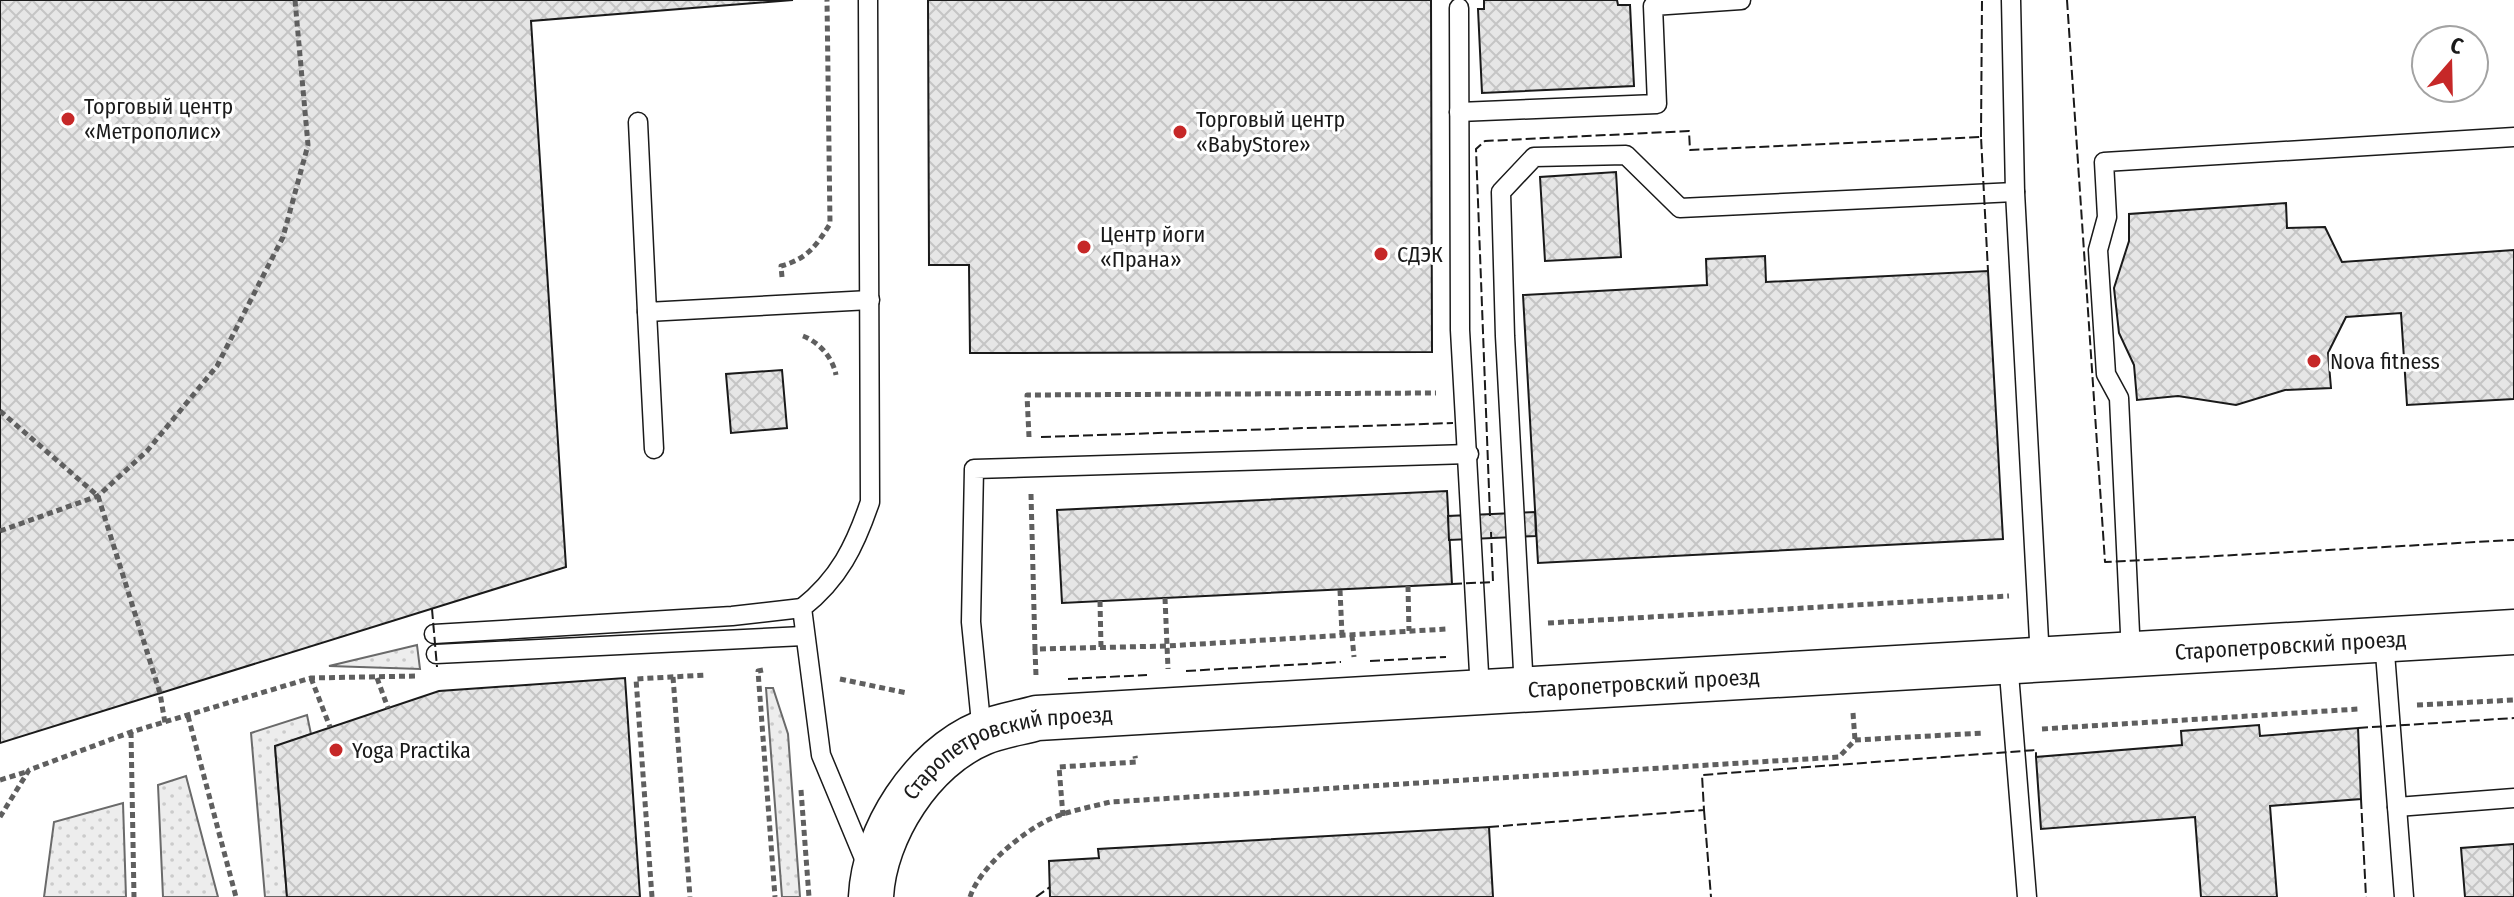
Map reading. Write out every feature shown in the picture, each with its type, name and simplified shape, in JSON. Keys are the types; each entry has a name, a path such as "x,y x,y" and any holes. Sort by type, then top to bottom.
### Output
{"street":[{"name":"Старопетровский проезд","path":"872,888 885,833 942,758 982,733 1037,718 2514,632"}],"lane":[{"path":"434,634 802,608 826,590 845,563 870,502 868,0"},
{"path":"1459,112 1657,104 1653,6 1741,0"},
{"path":"2011,0 2015,192 2036,595 2014,731 2027,897"},
{"path":"1459,8 1460,330 1480,691"},
{"path":"638,122 654,449"},
{"path":"2131,654 2119,398 2106,374 2098,250 2107,217 2104,162 2514,137"},
{"path":"1524,689 1501,192 1534,157 1626,155 1680,208 2015,192"},
{"path":"647,312 870,300"},
{"path":"982,733 971,622 974,469 1030,470 1469,454"},
{"path":"802,608 821,755 872,888"},
{"path":"436,654 804,636"},
{"path":"2384,640 2404,897"},
{"path":"2397,807 2514,798"}],"path":[{"path":"0,531 98,496 147,451 217,366 283,237 308,145 295,0"},
{"path":"827,0 830,224 816,246 801,261 781,266 784,327 815,341 834,365 839,389"},
{"path":"1036,687 1027,395 1465,393"},
{"path":"0,411 98,496 160,693 165,723"},
{"path":"1408,586 1409,631"},
{"path":"1340,590 1342,635"},
{"path":"1521,625 2036,595"},
{"path":"1165,598 1169,681"},
{"path":"1100,601 1101,647"},
{"path":"1035,649 1167,646 1477,627"},
{"path":"1352,635 1355,670"},
{"path":"743,672 770,669"},
{"path":"758,671 775,897"},
{"path":"652,897 636,679 712,674"},
{"path":"0,780 131,732 311,678 423,676"},
{"path":"673,677 690,897"},
{"path":"311,678 330,727"},
{"path":"377,678 388,708"},
{"path":"970,897 974,886 1011,846 1050,819 1110,802 1839,757 1855,740 2514,700"},
{"path":"188,716 236,897"},
{"path":"131,732 134,897"},
{"path":"1063,816 1059,767 1136,762 1134,747"},
{"path":"0,817 29,770"},
{"path":"800,779 809,897"}],"shaded area":[{"path":"417,645 420,669 329,666"},
{"path":"766,688 773,688 788,734 800,897 782,897"},
{"path":"307,715 311,734 275,747 287,897 265,897 251,733"},
{"path":"186,776 218,897 163,897 158,785"},
{"path":"123,803 126,897 44,897 54,822"}],"building":[{"path":"0,0 793,0 531,21 566,567 0,743"},
{"name":"Торговый центр «BabyStore»","path":"928,0 1431,0 1432,352 970,353 969,265 929,265"},
{"path":"1484,0 1617,0 1618,5 1630,5 1634,86 1482,93 1478,9 1484,9"},
{"path":"1616,172 1621,257 1545,261 1540,177"},
{"path":"2286,203 2287,228 2325,227 2342,262 2514,250 2514,399 2407,405 2401,313 2346,317 2328,353 2331,388 2285,390 2236,405 2178,396 2137,400 2134,365 2119,333 2114,288 2129,241 2129,214"},
{"path":"1765,256 1766,282 1988,271 2003,539 1538,563 1523,295 1707,285 1706,259"},
{"path":"782,370 787,428 731,433 726,374"},
{"path":"1447,491 1452,584 1062,603 1057,510"},
{"path":"1535,512 1536,536 1449,540 1448,516"},
{"path":"625,678 640,897 287,897 275,746 439,691"},
{"path":"2259,725 2260,736 2358,728 2361,799 2270,806 2277,897 2201,897 2195,817 2041,829 2036,757 2182,745 2181,731"},
{"path":"1489,827 1493,897 1050,897 1049,861 1099,858 1098,849"},
{"path":"2514,844 2514,897 2465,897 2461,848"}],"fence":[{"path":"1981,137 1982,0"},
{"path":"2067,0 2105,562 2514,540"},
{"path":"1490,516 1476,149 1485,141 1689,131 1690,150 1981,137 1988,271"},
{"path":"1041,437 1453,423"},
{"path":"1452,584 1493,582 1491,532"},
{"path":"432,609 437,667"},
{"path":"1370,661 1446,657"},
{"path":"1186,671 1341,662"},
{"path":"1068,679 1147,675"},
{"path":"2358,728 2514,718"},
{"path":"1489,827 1704,810 1702,775 2036,750 2036,757"},
{"path":"2361,799 2366,897"},
{"path":"1704,810 1711,897"},
{"path":"1036,897 1050,887"}],"place":[{"name":"Торговый центр «Метрополис»","path":"68,119"},
{"name":"Торговый центр «BabyStore»","path":"1180,132"},
{"name":"Центр йоги «Прана»","path":"1084,247"},
{"name":"СДЭК","path":"1381,254"},
{"name":"Nova fitness","path":"2314,361"},
{"name":"Yoga Practika","path":"336,750"}]}
